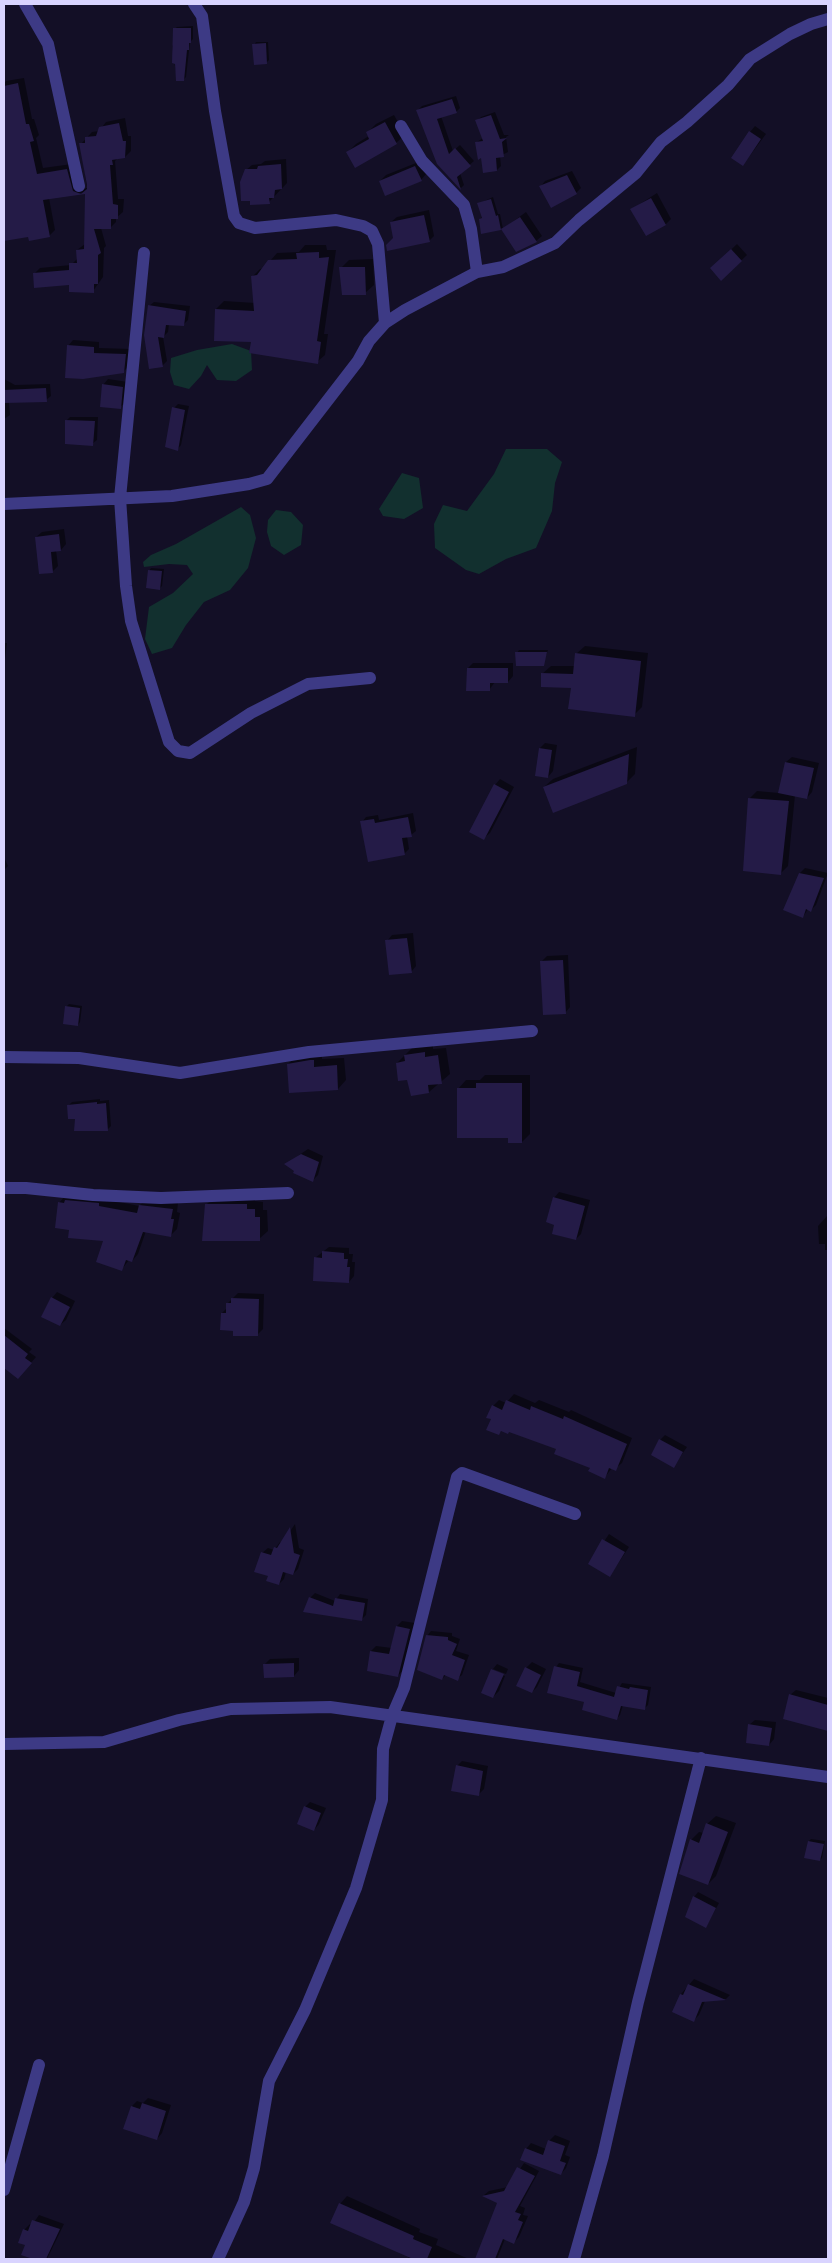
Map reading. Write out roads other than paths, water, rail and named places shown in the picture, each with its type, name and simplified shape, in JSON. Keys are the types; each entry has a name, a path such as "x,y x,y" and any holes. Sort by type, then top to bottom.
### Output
{"street":[{"path":"25,4 48,44 79,186"},
{"path":"194,4 202,16 217,123 234,216 240,223 255,228 336,220 363,226 372,231 378,244 385,323"},
{"path":"4,504 172,496 249,484 267,478 358,361 369,341 385,323 405,310 477,272 503,267 554,243 636,173 661,142 687,122 728,85 750,59 790,34 811,24 828,19"},
{"path":"401,126 422,161 464,205 471,229 477,272"},
{"path":"144,253 120,498 126,586 131,621 169,742 174,748 190,753 251,714 308,684 370,678"},
{"path":"4,1057 79,1058 180,1073 309,1052 532,1031"},
{"path":"4,1188 161,1198 288,1193"},
{"path":"218,2259 244,2202 254,2168 269,2081 305,2010 356,1888 382,1800 383,1749 392,1716 404,1688 457,1477 462,1473 574,1514"},
{"path":"4,1744 104,1742 179,1720 231,1709 330,1707 828,1777"},
{"path":"574,2259 603,2156 638,2002 701,1758"},
{"path":"4,2190 39,2064"}]}
